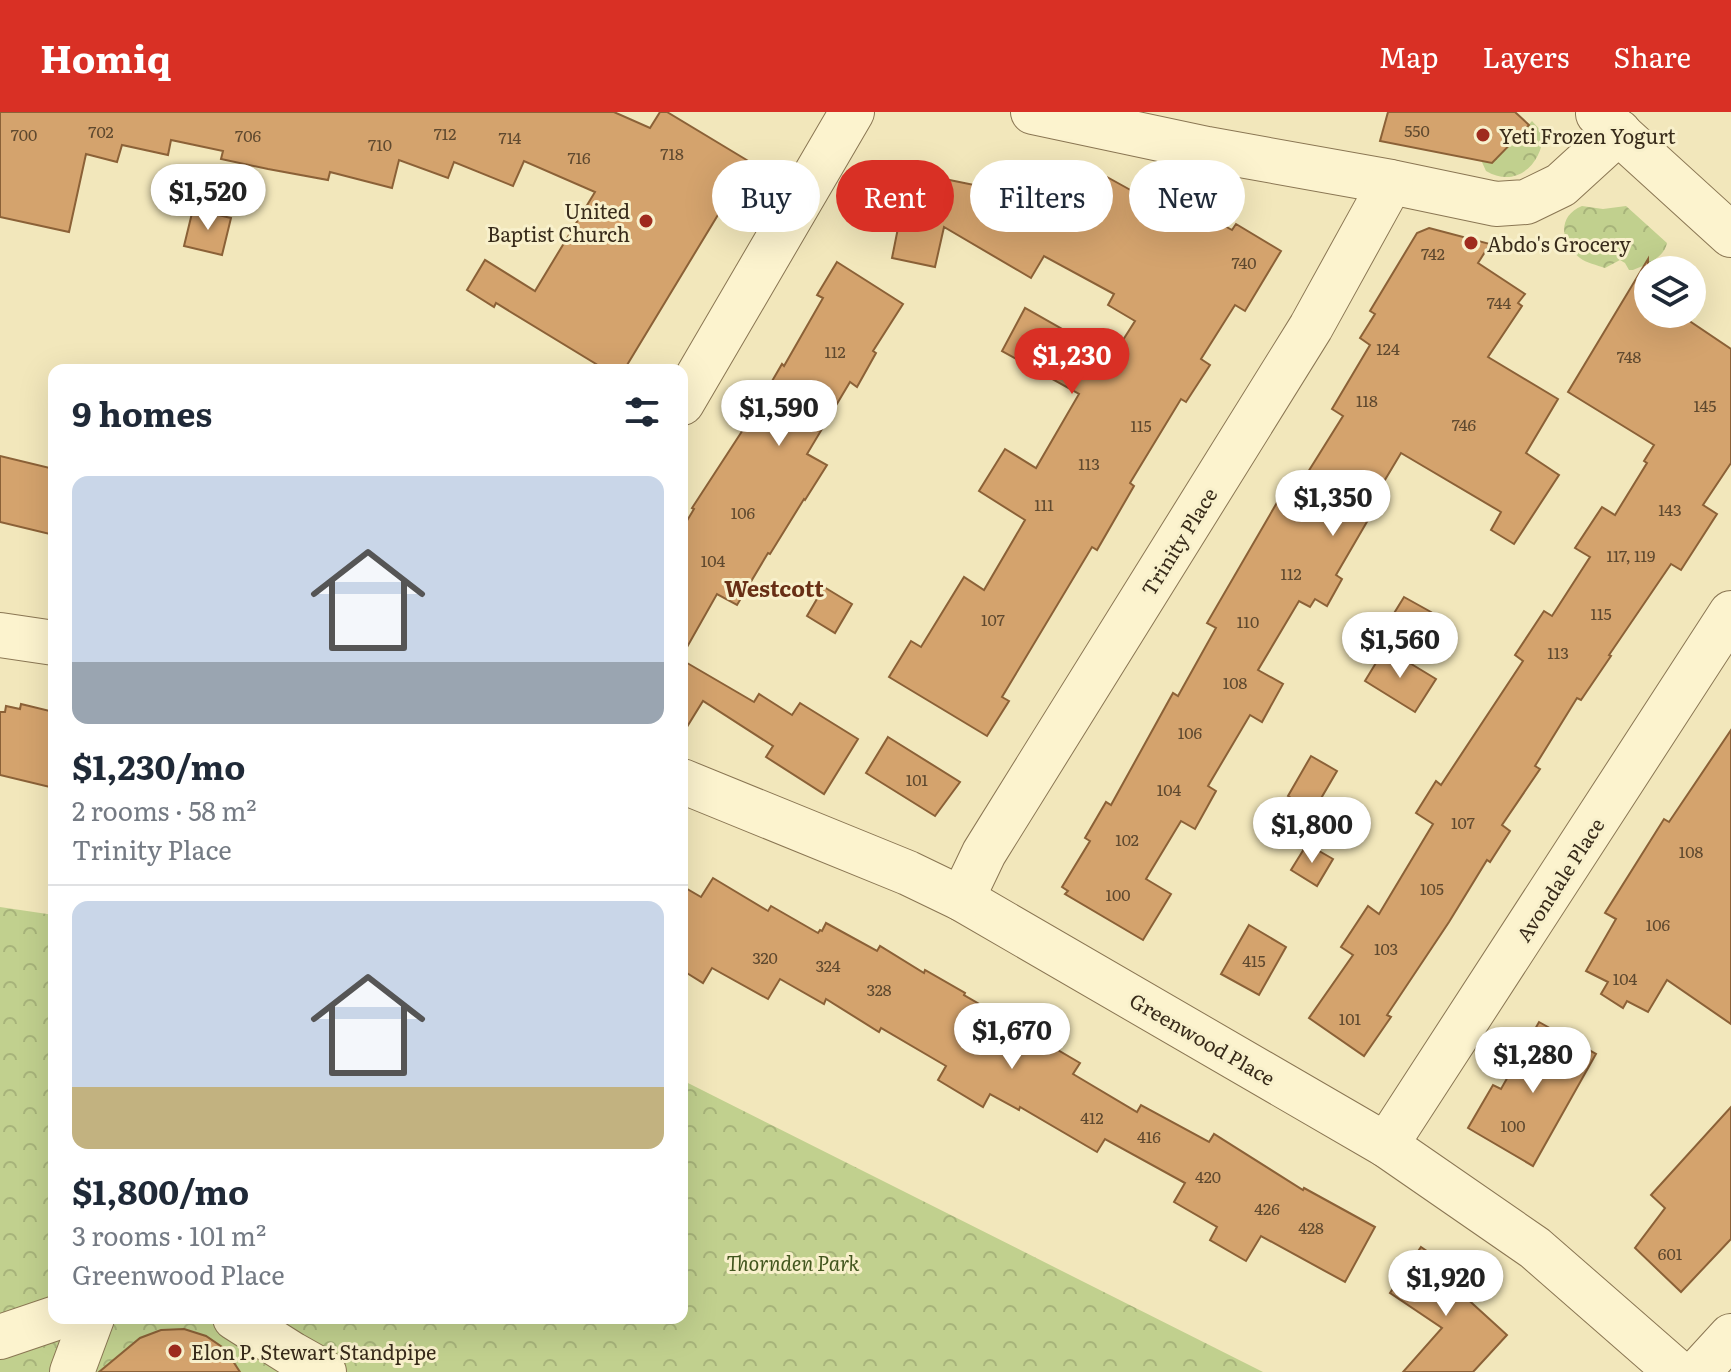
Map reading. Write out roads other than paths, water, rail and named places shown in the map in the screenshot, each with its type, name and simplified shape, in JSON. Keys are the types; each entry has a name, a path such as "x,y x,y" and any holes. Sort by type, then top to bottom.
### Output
{"street":[{"path":"688,393 852,112"},
{"path":"1033,112 1496,204 1526,202 1561,185 1608,122 1731,235"},
{"name":"Trinity Place","path":"962,899 984,853 1311,327 1391,182"},
{"name":"Avondale Place","path":"1386,1145 1731,613"},
{"path":"0,635 48,642"},
{"name":"Greenwood Place","path":"688,783 908,873 962,899 1386,1145 1535,1248 1677,1372"},
{"path":"0,1337 48,1321"},
{"path":"72,1372 90,1324"},
{"path":"244,1324 324,1372"},
{"path":"1698,1372 1731,1336"}],"place":[{"name":"Yeti Frozen Yogurt","path":"1483,135"},
{"name":"United Baptist Church","path":"646,221"},
{"name":"Abdo's Grocery","path":"1471,243"},
{"name":"Elon P. Stewart Standpipe","path":"175,1351"}],"district":[{"name":"Westcott","path":"774,587"}],"park label":[{"name":"Thornden Park","path":"793,1262"}]}
